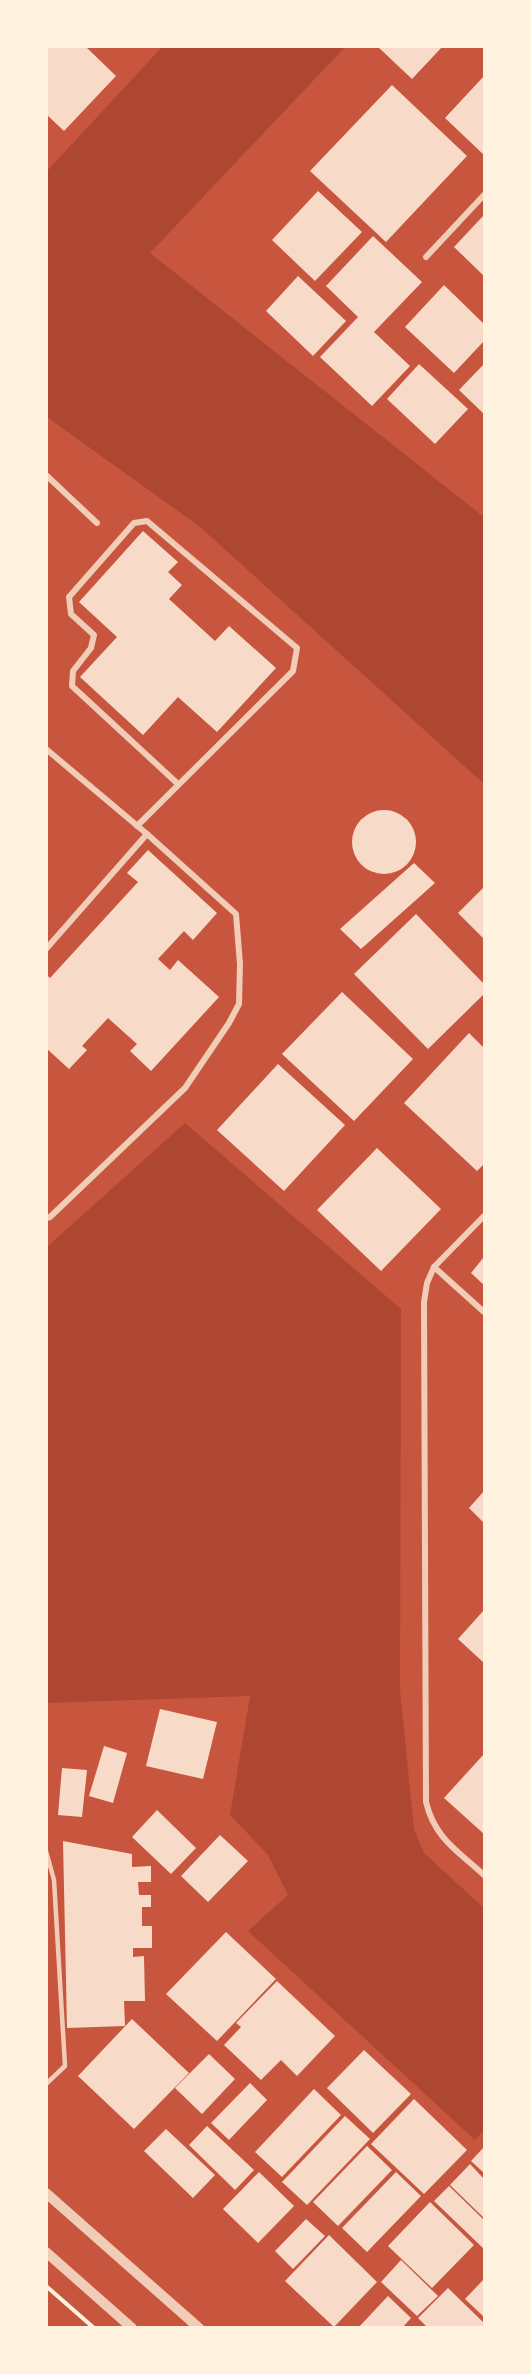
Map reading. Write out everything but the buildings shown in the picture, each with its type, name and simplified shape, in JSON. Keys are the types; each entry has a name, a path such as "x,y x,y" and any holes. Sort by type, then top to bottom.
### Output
{"street":[{"path":"426,257 484,195"},
{"path":"46,475 98,523"},
{"path":"137,826 293,671 297,648 147,521 134,523 69,597 72,614 94,635 91,648 73,671 72,686 178,784"},
{"path":"46,749 147,834 236,914 240,964 240,1004 185,1088 50,1217 46,1218"},
{"path":"46,949 147,834"},
{"path":"484,1216 434,1267 427,1283 424,1302 426,1802 430,1820 439,1835 484,1875"},
{"path":"434,1267 484,1312"},
{"path":"46,2193 199,2328"},
{"path":"46,2252 132,2328"}],"lane":[{"path":"46,1851 54,1880 65,2066 46,2084"}],"path":[{"path":"46,2286 93,2328"}],"shaded area":[{"path":"163,46 345,47 150,253 484,517 484,784 199,526 47,417 47,171"},
{"path":"185,1123 401,1309 400,1690 414,1830 424,1853 484,1908 484,2130 475,2140 248,1931 288,1895 268,1855 230,1815 250,1696 47,1703 47,1247"}]}
